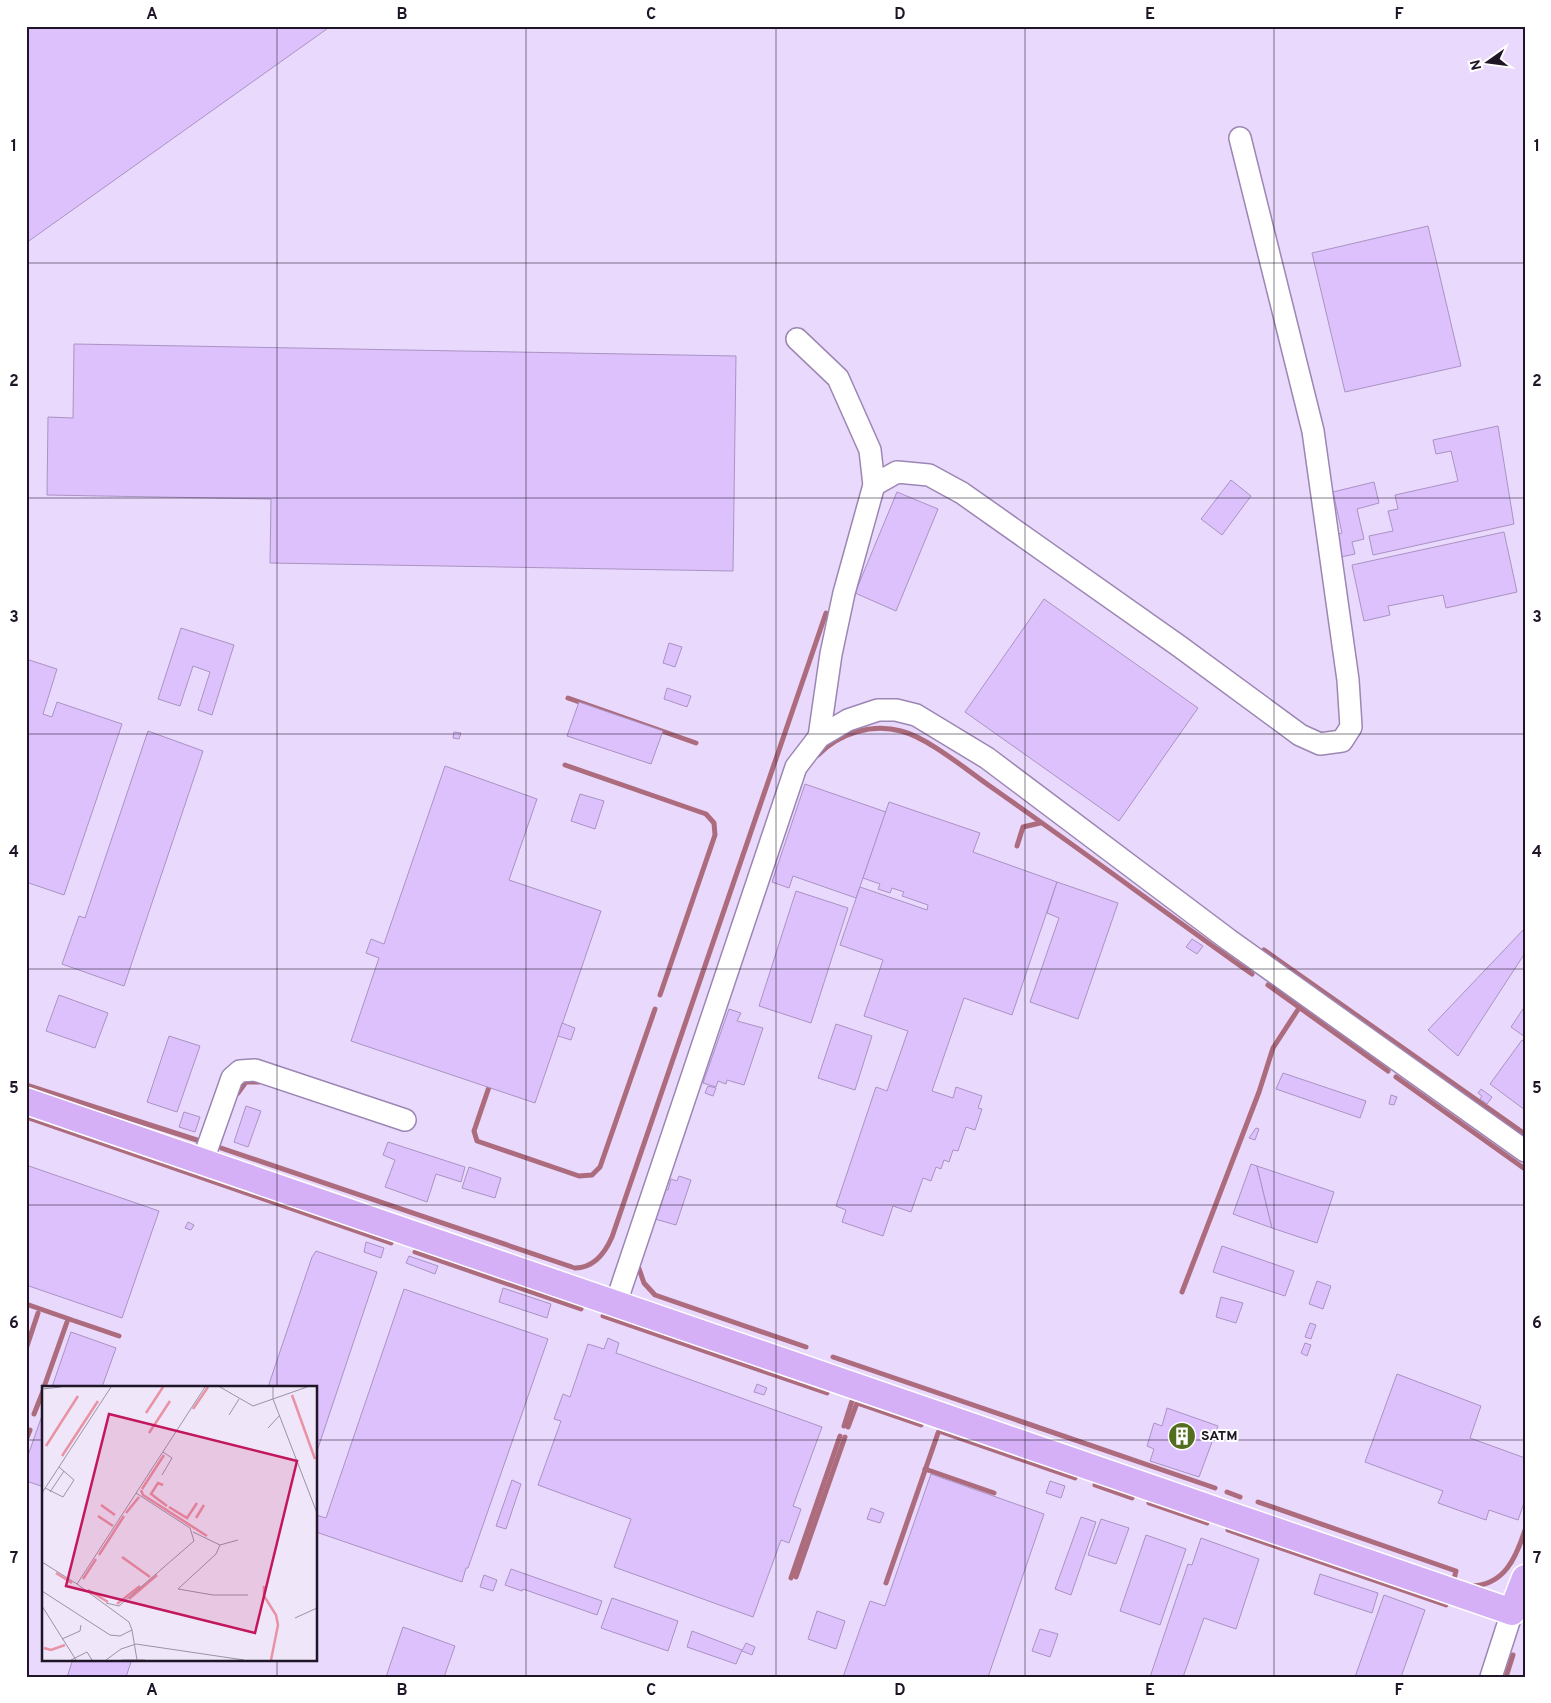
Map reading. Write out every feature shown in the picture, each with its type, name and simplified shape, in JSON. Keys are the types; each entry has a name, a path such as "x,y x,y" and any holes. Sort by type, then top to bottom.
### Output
{"main road":[{"path":"26,1101 1512,1612 1525,1578"}],"street":[{"path":"874,485 897,472 929,475 962,493 1171,640 1300,735 1320,744 1342,741 1351,727 1348,680 1313,431 1240,138"},
{"path":"797,339 838,378 870,450 874,485 844,593 831,654 819,737"},
{"path":"616,1303 796,767 819,737 848,720 878,710 896,710 916,715 986,758 1230,940 1525,1151"},
{"path":"202,1163 232,1078 240,1071 255,1070 405,1120"},
{"path":"1491,1677 1512,1612"}],"shaded area":[{"path":"26,26 1525,26 1525,1677 26,1677"}],"building":[{"path":"32,26 331,26 26,243 26,31"},
{"path":"1428,226 1461,366 1345,392 1312,253"},
{"path":"74,344 736,356 733,571 270,563 271,499 47,495 48,417 73,418"},
{"path":"1498,426 1514,524 1373,555 1369,536 1393,531 1388,511 1398,509 1395,495 1458,481 1451,451 1436,454 1433,440"},
{"path":"1231,480 1251,496 1222,535 1201,519"},
{"path":"1374,482 1379,503 1357,509 1364,539 1352,542 1355,554 1341,557 1336,535 1342,533 1333,492"},
{"path":"897,492 938,509 896,611 855,593"},
{"path":"1504,532 1517,592 1446,608 1443,595 1388,606 1390,615 1364,621 1352,565"},
{"path":"1044,599 1198,708 1119,821 965,712"},
{"path":"181,628 234,645 212,715 198,710 210,672 193,666 180,706 158,699"},
{"path":"669,643 682,647 675,667 663,663"},
{"path":"26,659 57,669 43,714 52,717 57,702 122,724 64,895 26,882"},
{"path":"667,688 691,696 687,707 664,699"},
{"path":"579,702 663,731 651,764 567,736"},
{"path":"148,731 203,751 124,986 62,964 79,916 85,918"},
{"path":"454,732 461,733 459,739 453,738"},
{"path":"445,766 537,799 509,880 601,911 535,1103 351,1041 379,958 366,953 371,939 384,944"},
{"path":"805,784 886,812 856,898 793,876 789,888 772,882"},
{"path":"580,794 604,801 595,829 571,821"},
{"path":"889,802 980,833 973,852 1057,882 1012,1015 964,998 932,1091 953,1098 956,1087 982,1096 978,1108 982,1109 975,1130 966,1127 958,1151 953,1150 949,1162 944,1160 941,1169 936,1167 931,1181 923,1178 911,1212 893,1206 883,1236 842,1222 846,1210 836,1206 876,1087 887,1091 908,1031 864,1016 883,960 840,945 860,887 927,910 928,905 902,896 904,892 892,888 890,893 878,889 880,884 863,878"},
{"path":"1057,882 1118,903 1078,1019 1030,1002 1059,918 1047,913"},
{"path":"796,891 848,908 811,1023 759,1006"},
{"path":"1525,928 1525,953 1458,1056 1428,1030"},
{"path":"1192,939 1203,946 1197,954 1186,947"},
{"path":"59,995 108,1013 95,1048 46,1031"},
{"path":"1525,1006 1525,1037 1511,1027"},
{"path":"729,1009 741,1013 737,1021 763,1028 744,1085 727,1080 726,1084 718,1081 716,1087 703,1083"},
{"path":"562,1023 575,1028 571,1040 558,1036"},
{"path":"836,1024 872,1036 855,1090 818,1078"},
{"path":"169,1036 200,1046 177,1112 147,1102"},
{"path":"1522,1040 1525,1042 1525,1110 1490,1084"},
{"path":"1283,1073 1366,1101 1360,1118 1276,1089"},
{"path":"708,1086 716,1088 713,1096 705,1093"},
{"path":"1481,1089 1492,1097 1487,1104 1480,1099 1482,1096 1478,1093"},
{"path":"1391,1095 1397,1097 1394,1105 1389,1104"},
{"path":"246,1106 261,1111 248,1147 234,1142"},
{"path":"184,1112 200,1117 195,1132 179,1127"},
{"path":"1256,1128 1259,1129 1255,1140 1249,1138"},
{"path":"388,1142 465,1167 461,1182 436,1174 427,1202 385,1187 395,1160 383,1155"},
{"path":"1251,1164 1257,1166 1272,1228 1233,1214"},
{"path":"26,1165 159,1211 122,1318 26,1285"},
{"path":"1257,1166 1334,1192 1317,1243 1272,1228"},
{"path":"469,1167 501,1178 495,1198 462,1188"},
{"path":"679,1176 691,1180 676,1225 655,1219 665,1189 668,1190 671,1179 677,1181"},
{"path":"188,1222 194,1225 191,1230 185,1228"},
{"path":"366,1242 384,1248 381,1258 364,1252"},
{"path":"1222,1246 1294,1271 1285,1296 1213,1272"},
{"path":"316,1251 377,1272 318,1448 318,1386 268,1386 312,1257"},
{"path":"409,1256 438,1266 435,1274 406,1263"},
{"path":"1317,1281 1331,1286 1323,1309 1309,1304"},
{"path":"503,1288 551,1304 547,1318 499,1302"},
{"path":"404,1289 548,1339 462,1582 318,1533 318,1516 326,1518"},
{"path":"1221,1297 1243,1303 1236,1323 1216,1317"},
{"path":"1310,1323 1316,1325 1311,1339 1305,1337"},
{"path":"71,1332 116,1348 102,1386 52,1386"},
{"path":"608,1338 619,1343 616,1353 822,1427 793,1506 801,1509 789,1543 781,1540 753,1617 614,1567 631,1519 538,1485 561,1421 554,1419 563,1394 570,1397 588,1344 604,1349"},
{"path":"1305,1343 1311,1345 1307,1356 1301,1353"},
{"path":"1397,1374 1481,1406 1470,1438 1525,1458 1525,1500 1518,1520 1489,1510 1486,1520 1438,1503 1443,1491 1365,1462"},
{"path":"757,1384 767,1388 764,1395 754,1392"},
{"name":"SATM","path":"1167,1408 1218,1426 1199,1477 1150,1461 1154,1449 1147,1446 1154,1423 1162,1426"},
{"path":"42,1416 42,1486 26,1481 26,1461"},
{"path":"931,1474 1044,1514 988,1677 843,1677 870,1601 885,1606"},
{"path":"512,1480 521,1484 506,1529 496,1526"},
{"path":"1050,1481 1065,1486 1061,1498 1046,1493"},
{"path":"871,1508 884,1513 880,1523 867,1519"},
{"path":"1081,1517 1096,1522 1071,1595 1055,1589"},
{"path":"1101,1519 1129,1528 1116,1564 1088,1555"},
{"path":"1146,1535 1186,1549 1160,1625 1120,1611"},
{"path":"1201,1538 1259,1559 1236,1629 1204,1618 1183,1677 1150,1677 1188,1564 1192,1565"},
{"path":"511,1569 602,1601 597,1615 523,1589 522,1591 505,1585"},
{"path":"1320,1574 1378,1593 1372,1613 1314,1594"},
{"path":"484,1575 497,1580 493,1591 480,1587"},
{"path":"1384,1595 1425,1610 1401,1677 1355,1677"},
{"path":"612,1598 678,1621 668,1651 601,1628"},
{"path":"817,1611 845,1621 836,1649 808,1639"},
{"path":"403,1627 455,1646 444,1677 386,1677"},
{"path":"1040,1629 1058,1634 1050,1657 1032,1651"},
{"path":"692,1631 742,1650 736,1664 687,1647"},
{"path":"746,1643 755,1647 752,1655 742,1651"},
{"path":"73,1660 132,1660 126,1677 67,1677"}],"waterway":[{"path":"575,1268 588,1265 598,1258 606,1249 612,1237 826,613"},
{"path":"568,698 696,743"},
{"path":"818,755 836,741 868,729 879,728 901,731 924,741 961,765 1252,974"},
{"path":"565,765 706,814 714,823 715,835 660,995"},
{"path":"1017,846 1023,827 1040,823"},
{"path":"1264,950 1525,1134"},
{"path":"1268,985 1388,1071"},
{"path":"1182,1292 1259,1092 1273,1048 1299,1008"},
{"path":"489,1087 474,1131 477,1141 579,1176 592,1175 600,1167 655,1009"},
{"path":"1396,1077 1525,1169"},
{"path":"238,1093 246,1082 259,1082"},
{"path":"26,1085 200,1141"},
{"path":"26,1117 391,1243"},
{"path":"221,1148 572,1267"},
{"path":"415,1252 581,1309"},
{"path":"637,1263 644,1283 655,1295 806,1347"},
{"path":"26,1304 72,1320"},
{"path":"26,1349 38,1313"},
{"path":"603,1316 827,1393"},
{"path":"75,1321 119,1336"},
{"path":"44,1386 67,1322"},
{"path":"833,1357 1215,1488"},
{"path":"34,1414 42,1394"},
{"path":"844,1426 852,1401"},
{"path":"848,1427 857,1403 921,1425"},
{"path":"26,1440 30,1430"},
{"path":"939,1431 1075,1478"},
{"path":"886,1583 938,1433"},
{"path":"791,1578 840,1436"},
{"path":"796,1577 845,1437"},
{"path":"925,1469 994,1493"},
{"path":"1095,1485 1132,1498"},
{"path":"1227,1492 1240,1497"},
{"path":"1258,1502 1456,1571 1453,1583"},
{"path":"1149,1503 1207,1523"},
{"path":"1228,1530 1446,1605"},
{"path":"1470,1586 1482,1585 1500,1576 1513,1560 1525,1530"},
{"path":"1506,1677 1513,1655"}],"place":[{"name":"SATM","path":"1182,1436"}]}
